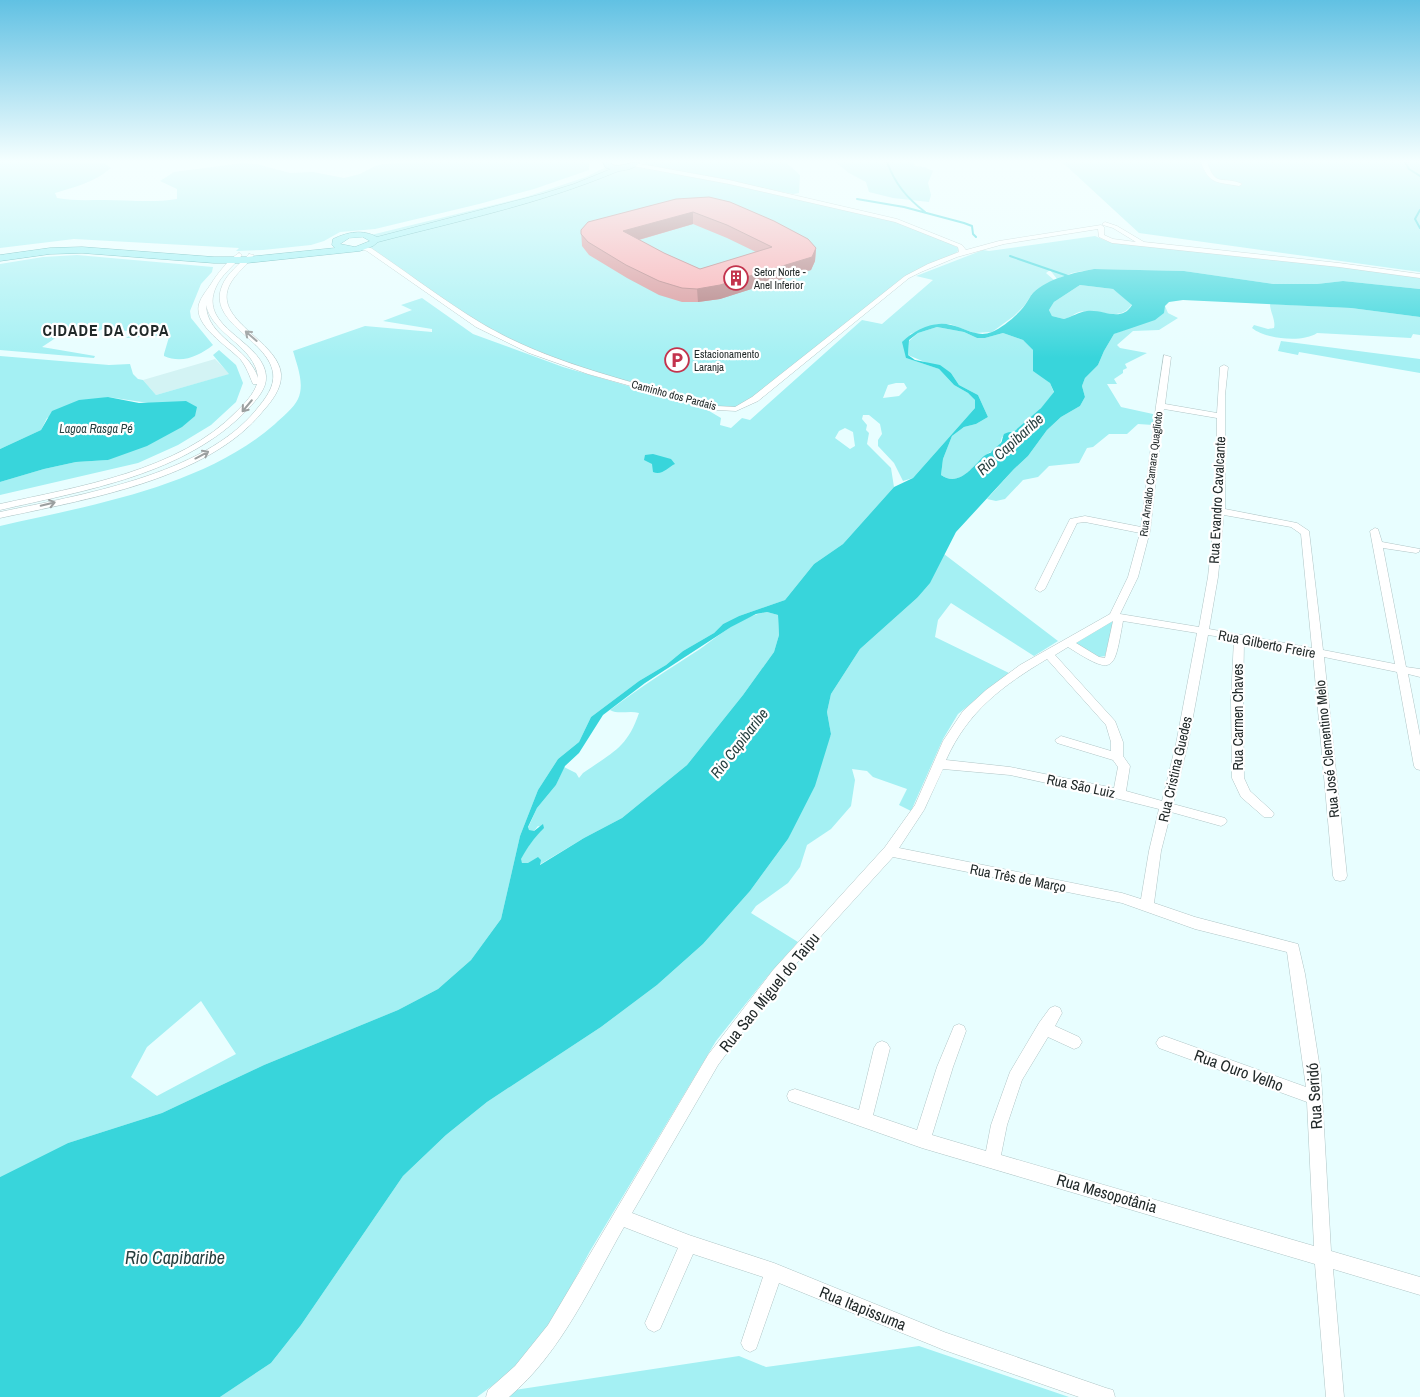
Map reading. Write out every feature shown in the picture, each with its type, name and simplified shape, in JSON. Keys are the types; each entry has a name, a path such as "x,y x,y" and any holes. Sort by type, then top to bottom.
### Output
{"main road":[{"path":"0,254 46,247 86,245 243,258 335,243 347,236 369,243 423,227"},
{"path":"0,259 21,255 82,250 243,258 345,248 428,227"},
{"path":"335,243 345,248"}],"street":[{"path":"911,227 961,250"},
{"name":"Caminho dos Pardais","path":"369,243 469,318 498,335 532,351 590,372 726,409 742,407 755,399 907,277 921,269 961,250 1096,227"},
{"path":"1103,227 1100,236 1106,240 1339,264 1420,276"},
{"path":"1115,227 1150,245"},
{"path":"0,506 77,489 136,472 180,454 222,430 246,408 257,393 262,378 260,367 253,355 213,317 210,300 212,287 243,258"},
{"path":"0,515 101,492 161,473 219,446 253,420 274,390 277,379 276,369 265,350 237,324 223,303 225,286 243,258"},
{"name":"Rua Arnaldo Camara Quaglioto","path":"1067,642 1096,660 1106,662 1110,660 1112,655 1117,617 1133,578 1146,530 1167,357"},
{"name":"Rua Evandro Cavalcante","path":"1204,631 1213,577 1220,510 1221,416 1224,368"},
{"path":"1160,406 1221,416"},
{"path":"0,500 136,472"},
{"name":"Rua José Clementino Melo","path":"1220,510 1289,524 1304,530 1308,541 1311,593 1340,876"},
{"path":"1040,590 1073,521 1085,519 1146,530"},
{"path":"1375,532 1420,766"},
{"path":"1378,544 1416,550"},
{"name":"Rua Gilberto Freire","path":"1117,617 1239,637 1420,673"},
{"name":"Rua Sao Miguel do Taipu","path":"495,1397 521,1376 568,1310 714,1060 778,974 890,851 920,808 949,741 966,714 976,704 1024,668 1067,642 1117,617"},
{"name":"Rua Cristina Guedes","path":"1146,906 1155,851 1182,744 1204,631"},
{"name":"Rua Carmen Chaves","path":"1239,637 1237,700 1239,786 1244,793 1268,814"},
{"path":"1048,653 1111,724 1116,736 1118,757 1124,766 1119,794"},
{"path":"1061,740 1118,757"},
{"name":"Rua São Luiz","path":"940,764 1010,771 1119,794 1221,821"},
{"name":"Rua Três de Março","path":"890,851 1122,898 1146,906"},
{"name":"Rua Seridó","path":"1146,906 1195,923 1293,948 1310,1050 1322,1258 1335,1397"},
{"path":"992,1159 1015,1077 1055,1013"},
{"path":"1044,1028 1074,1042"},
{"path":"922,1140 945,1067 959,1031"},
{"name":"Rua Ouro Velho","path":"1164,1043 1314,1097"},
{"path":"864,1121 882,1048"},
{"name":"Rua Mesopotânia","path":"795,1096 922,1140 1420,1286"},
{"name":"Rua Itapissuma","path":"620,1218 689,1244 774,1272 944,1341 1106,1397"},
{"path":"654,1323 689,1244"},
{"path":"750,1343 774,1272"}],"shaded area":[{"path":"0,227 383,227 340,232 324,241 311,245 263,250 236,251 239,248 74,239 0,248"},
{"path":"403,227 416,227 375,238 371,235"},
{"path":"425,227 912,227 944,240 960,249 954,255 926,265 902,278 854,319 742,407 726,409 591,372 498,335 369,249 378,239"},
{"path":"1133,227 1420,227 1420,272 1139,233"},
{"path":"1095,236 1109,242 1351,267 1420,277 1420,289 1343,281 1317,284 1273,284 1184,271 1094,269 1072,273 1057,279 1050,270 1046,273 1054,280 1032,294 1014,316 992,332 974,333 950,324 937,324 910,334 906,358 939,369 954,385 968,393 975,400 975,408 913,478 903,481 894,463 878,446 878,440 882,434 880,424 869,415 863,415 862,419 867,425 866,430 869,433 867,444 891,468 894,487 843,544 814,564 785,600 739,616 723,624 714,633 683,651 666,665 639,681 591,717 579,742 558,759 538,790 520,836 501,919 471,960 438,989 398,1010 264,1065 162,1113 68,1143 0,1177 0,526 145,491 214,464 246,446 275,424 296,402 300,393 301,381 293,351 365,326 432,332 432,329 383,321 412,310 401,305 422,298 473,334 563,367 704,408 721,418 720,425 731,428 742,418 750,420 862,320 882,324 933,280 916,276 983,250 989,251","holes":["904,383 907,388 899,396 883,398 888,385","845,428 853,432 855,446 850,449 835,438 839,431","201,1001 236,1054 157,1096 131,1077 147,1047"]},
{"path":"77,255 213,267 212,272 201,284 190,311 191,318 213,345 190,358 177,359 164,356 169,337 126,338 135,332 104,328 94,334 60,335 42,347 95,356 94,358 0,350 0,264 43,257"},
{"path":"1080,285 1113,289 1132,304 1127,310 1115,314 1086,311 1064,319 1052,316 1049,310 1054,302"},
{"path":"1270,304 1351,308 1420,317 1420,335 1413,334 1411,338 1317,333 1294,339 1275,337 1258,332 1252,328 1254,325 1268,329 1274,328"},
{"path":"1165,306 1168,313 1178,318 1159,330 1133,331 1117,345 1120,348 1147,353 1125,364 1127,368 1114,379 1117,384 1107,384 1121,407 1153,414 1153,425 1138,424 1127,434 1109,434 1093,447 1087,448 1079,463 1049,466 1038,477 1023,480 1005,499 996,501 987,499 1028,456 1047,430 1061,417 1080,406 1085,397 1082,386 1085,378 1098,365 1114,334 1132,327"},
{"path":"937,327 964,332 977,338 985,338 1003,333 1023,340 1033,350 1033,364 1050,383 1054,393 1033,418 1023,426 1025,431 1002,437 999,448 992,451 966,474 954,479 941,475 943,459 952,436 964,427 976,424 988,417 978,395 959,385 951,373 908,355 909,341 918,333"},
{"path":"1281,341 1420,359 1420,373 1299,352 1298,355 1278,351"},
{"path":"219,350 236,365 243,383 236,402 211,425 178,445 138,463 0,495 0,482 76,462 108,460 155,404 108,397 47,418 41,430 0,449 0,356 109,365 130,364 133,374 138,379 143,380 156,395 229,374 213,355"},
{"path":"215,359 230,374 156,395 143,380"},
{"path":"944,554 1058,641 1034,656 951,603 938,620 935,637 1009,673 958,714 943,739 911,811 899,805 907,789 873,777 867,771 852,769 855,780 851,806 831,829 807,845 800,867 788,883 756,906 751,913 798,942 767,977 716,1041 590,1251 542,1340 523,1361 477,1397 220,1397 271,1363 301,1325 403,1176 446,1135 487,1102 601,1027 657,985 703,944 750,891 788,839 831,734 827,712 831,694 860,649 917,598"},
{"path":"767,612 778,615 779,635 774,652 743,695 687,765 622,818 539,865 522,863 520,859 543,828 538,826 534,831 529,831 528,828 537,808 556,785 564,767 576,773 579,778 624,742 639,713 610,710 731,627 757,614"},
{"path":"1114,619 1105,656 1099,657 1075,644 1076,640"},
{"path":"919,1346 1069,1397 500,1397 508,1391 739,1356 766,1367"}],"water":[{"name":"Rio Capibaribe","path":"1094,269 1184,271 1273,284 1317,284 1343,281 1420,289 1420,317 1351,308 1183,300 1169,302 1165,306 1164,313 1155,320 1114,334 1098,365 1085,378 1082,386 1085,397 1080,406 1061,417 1047,430 1028,456 956,532 930,583 917,598 860,649 831,694 827,712 831,734 815,786 788,839 750,891 703,944 657,985 601,1027 487,1102 446,1135 403,1176 301,1325 271,1363 220,1397 0,1397 0,1177 68,1143 162,1113 264,1065 398,1010 438,989 471,960 501,919 520,836 538,790 558,759 579,742 591,717 639,681 666,665 683,651 714,633 723,624 739,616 785,600 814,564 843,544 894,487 913,478 975,408 975,400 968,393 954,385 939,369 906,358 902,342 918,330 938,324 951,325 976,333 987,334 1001,327 1014,317 1032,294 1046,283 1070,274","holes":["1080,285 1113,289 1132,305 1128,310 1117,314 1087,311 1064,319 1052,316 1049,310 1054,302","937,327 964,332 977,338 985,338 1003,333 1023,340 1033,350 1033,371 1050,383 1054,392 1033,418 1023,426 1025,431 1004,434 999,447 995,451 984,456 965,474 954,479 941,475 943,459 952,436 964,427 976,424 988,417 978,395 959,385 951,373 940,365 915,360 908,355 909,340 918,333","767,612 778,615 779,635 774,652 743,695 687,765 622,818 584,838 540,865 541,860 538,857 528,863 522,863 521,859 526,851 544,828 543,824 534,831 529,830 528,827 537,808 556,785 565,766 579,753 603,715 645,683 731,627 756,614"]},
{"name":"Lagoa Rasga Pé","path":"108,397 139,403 186,401 197,407 195,416 182,427 147,446 108,460 76,462 0,482 0,449 41,430 52,411 79,400"},
{"path":"653,454 671,459 675,464 662,472 653,472 652,464 644,460 645,455"}],"building":[{"path":"583,227 637,227 623,231 664,253 700,269 772,247 731,227 786,227 808,239 816,248 812,257 720,285 697,289 682,288 659,281 626,265 588,242 581,234"}],"waterway":[{"path":"972,227 973,234 976,237"},
{"path":"1010,256 1068,276"},
{"name":"Rio Capibaribe","path":"999,452 1045,412"}],"place":[{"name":"Setor Norte - Anel Inferior","path":"736,278"},
{"name":"Estacionamento Laranja","path":"677,360"}],"district":[{"name":"CIDADE DA COPA","path":"106,330"}]}
